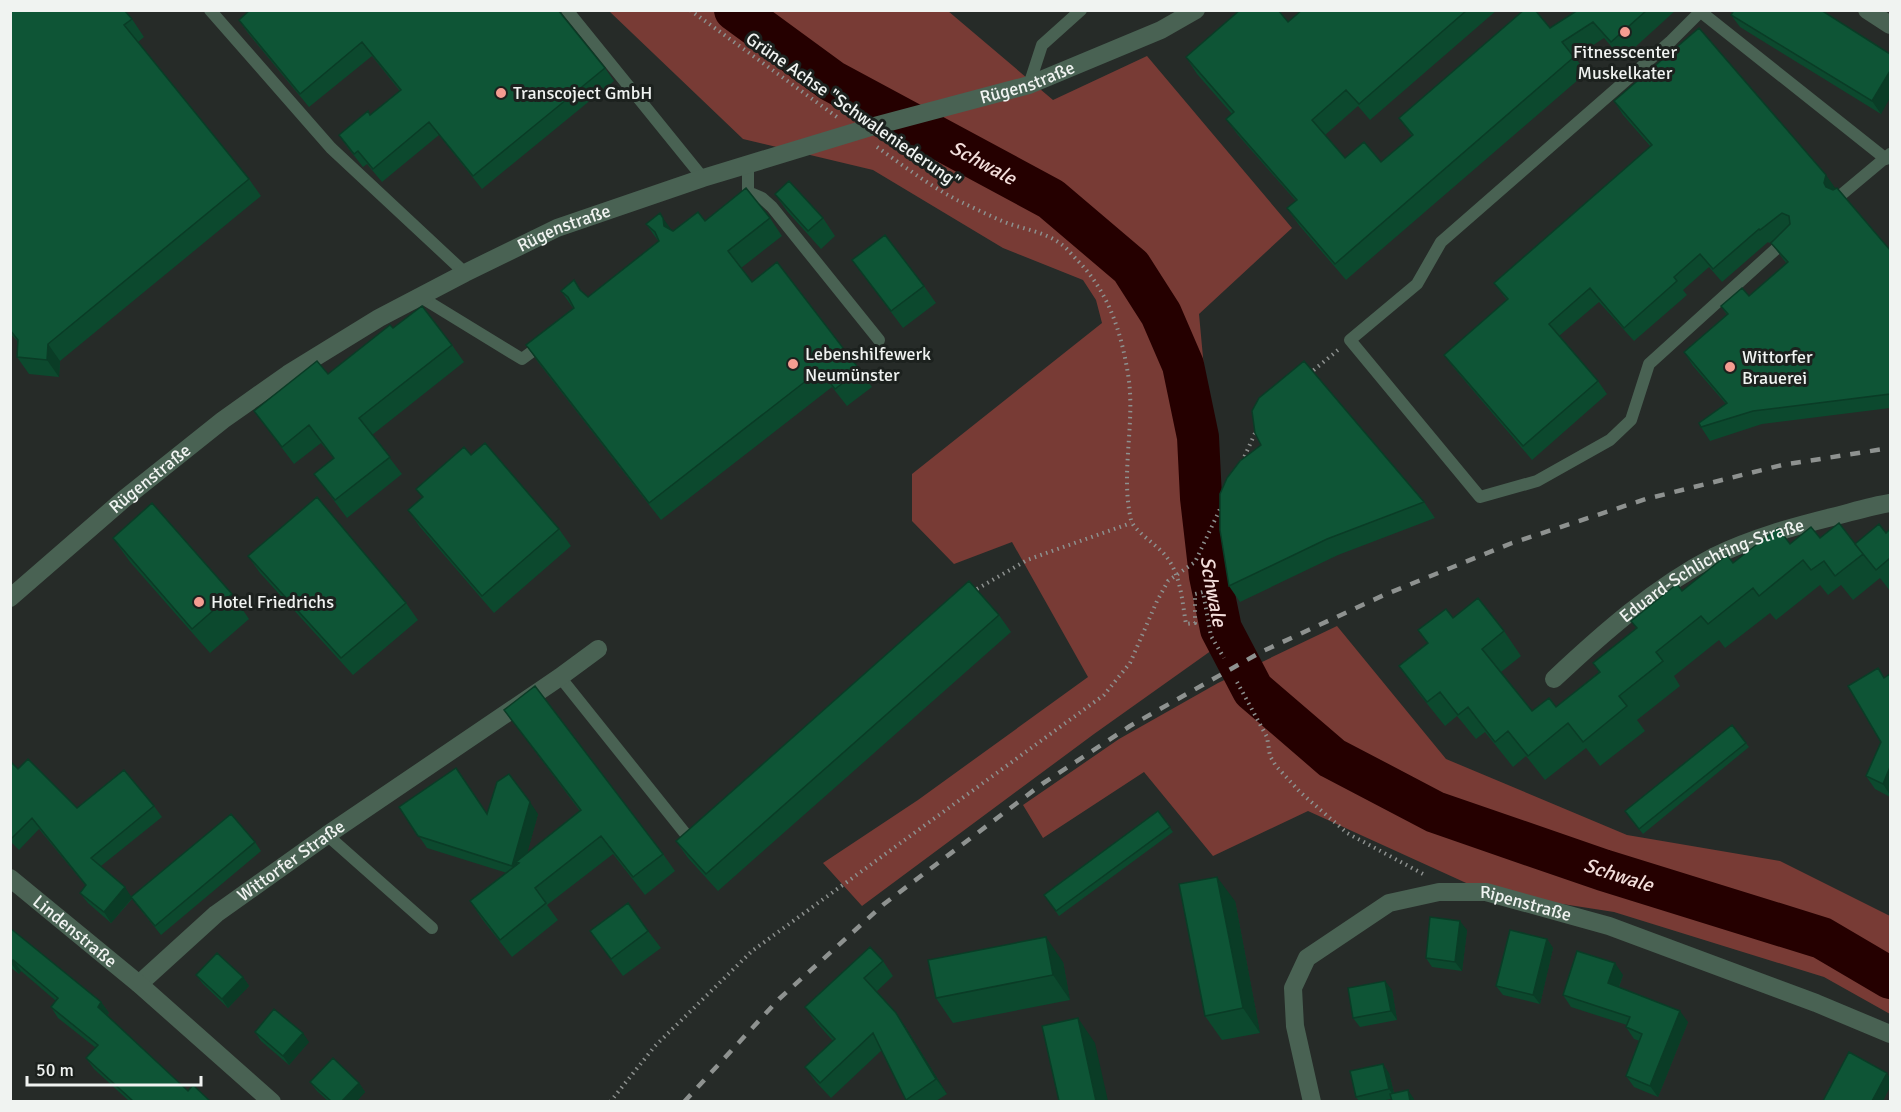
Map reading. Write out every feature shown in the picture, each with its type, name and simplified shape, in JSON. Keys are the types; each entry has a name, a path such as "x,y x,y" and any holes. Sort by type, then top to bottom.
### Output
{"street":[{"name":"Rügenstraße","path":"10,598 124,499 223,420 288,374 380,318 465,273 557,228 703,178 863,129 1029,85 1161,30 1196,10"},
{"path":"1867,10 1890,25"},
{"name":"Eduard-Schlichting-Straße","path":"1554,679 1588,647 1635,609 1681,576 1715,556 1755,539 1784,530 1890,502"},
{"name":"Wittorfer Straße","path":"139,984 216,914 598,649"},
{"name":"Lindenstraße","path":"10,878 139,984"},
{"name":"Ripenstraße","path":"1312,1101 1295,1026 1293,988 1307,958 1389,903 1439,892 1486,892 1609,926 1816,1003 1890,1034"},
{"path":"139,984 272,1101"}],"lane":[{"path":"229,10 214,15 332,148 465,273"},
{"path":"567,10 703,178"},
{"path":"1029,85 1042,45 1081,10"},
{"path":"1792,234 1649,364 1631,420 1610,440 1537,481 1480,497 1350,339 1418,284 1441,242 1671,41 1702,11 1888,156 1841,195"},
{"path":"748,164 743,195 762,198 772,207 879,340"},
{"path":"419,296 522,359 557,333"},
{"path":"560,677 692,842 701,834"},
{"path":"327,835 432,928"}],"path":[{"name":"Grüne Achse \"Schwaleniederung\"","path":"690,10 863,129 930,184 959,201 1062,244 1088,271 1098,284 1113,313 1129,376 1131,426 1127,485 1131,523"},
{"path":"1308,375 1350,339"},
{"path":"1242,463 1261,421"},
{"path":"610,1101 655,1046 752,951 1104,695 1130,663 1168,581 1195,562 1222,504"},
{"path":"977,589 1027,560 1131,523 1166,555 1177,575 1186,624 1195,622 1195,594 1203,592 1211,636 1224,658"},
{"path":"1237,682 1267,737 1270,756 1300,792 1347,833 1426,875 1439,892"}],"shaded area":[{"path":"609,11 948,11 1053,100 1147,56 1292,228 1199,314 1229,638 1094,734 862,906 823,863 918,800 1088,677 1012,542 954,564 912,521 912,474 1102,323 1096,300 1083,280 1003,248 873,170 743,139"},
{"path":"1337,626 1446,759 1627,835 1780,861 1890,916 1890,1014 1824,977 1614,912 1486,892 1308,811 1213,856 1144,772 1043,838 1023,805 1119,739 1218,683"}],"building":[{"path":"10,10 124,10 132,19 124,25 249,179 48,344 47,360 17,357 18,340 10,330"},
{"name":"Transcoject GmbH","path":"250,10 558,10 605,68 473,176 429,122 373,169 358,151 354,154 339,135 368,111 370,115 401,90 362,42 300,94 239,20"},
{"path":"1240,10 1278,10 1288,22 1302,10 1467,10 1359,104 1346,90 1312,120 1345,158 1364,142 1381,162 1413,135 1399,118 1524,10 1535,10 1550,28 1578,10 1647,10 1611,42 1593,22 1562,42 1574,57 1335,264 1287,208 1297,200 1226,119 1234,112 1186,57"},
{"path":"1734,10 1821,10 1890,54 1890,71 1872,101 1731,15"},
{"path":"1699,28 1826,175 1824,183 1826,187 1833,190 1837,188 1890,250 1890,394 1753,411 1701,427 1699,423 1727,403 1684,352 1728,314 1721,306 1742,288 1749,296 1788,262 1771,243 1790,224 1789,216 1782,213 1759,229 1713,269 1700,254 1674,277 1677,281 1624,328 1590,288 1549,324 1598,381 1523,446 1444,355 1508,299 1494,283 1652,145 1614,101"},
{"path":"789,181 823,218 808,231 775,194"},
{"name":"Lebenshilfewerk Neumünster","path":"746,188 770,218 728,251 752,282 777,262 860,370 835,389 820,370 649,503 526,345 574,308 568,297 561,291 574,280 588,297 659,241 655,232 646,224 660,213 664,226 673,231 698,212 705,221"},
{"path":"885,235 924,286 891,311 852,260"},
{"path":"422,306 452,345 359,418 390,457 335,500 314,474 334,458 309,425 282,447 254,411 317,361 328,374 390,325 393,328"},
{"path":"1304,361 1424,502 1327,539 1229,586 1220,530 1220,494 1227,478 1240,461 1261,445 1255,433 1252,411 1259,398"},
{"path":"485,443 559,529 482,596 408,510 423,497 416,489 464,447 471,455"},
{"path":"317,497 406,603 341,658 248,556"},
{"name":"Hotel Friedrichs","path":"152,503 232,594 192,629 113,538"},
{"path":"1839,523 1863,554 1835,576 1824,561 1811,570 1803,560 1759,596 1753,588 1708,624 1701,616 1656,652 1663,661 1619,696 1627,706 1583,742 1568,723 1528,756 1508,731 1495,742 1468,707 1458,715 1440,692 1427,702 1399,666 1428,643 1418,630 1446,609 1453,618 1478,598 1504,631 1482,649 1532,711 1549,698 1556,707 1600,672 1593,663 1637,628 1631,621 1677,584 1682,591 1727,555 1733,563 1778,528 1790,544 1811,527 1820,538"},
{"path":"1879,524 1886,533 1890,529 1890,561 1889,559 1876,570 1855,544"},
{"path":"969,581 999,615 706,874 676,841"},
{"path":"1878,668 1884,678 1890,674 1890,767 1883,784 1866,776 1881,742 1848,686"},
{"path":"535,686 663,854 633,877 601,836 535,888 546,903 500,940 470,901 581,810 504,710"},
{"path":"1732,725 1746,743 1639,829 1625,811"},
{"path":"28,759 77,808 124,770 154,806 91,858 125,887 104,912 80,893 86,885 32,818 10,838 10,761 18,769"},
{"path":"456,768 487,814 497,782 509,774 530,802 512,866 418,836 399,807"},
{"path":"1158,811 1170,827 1056,911 1044,895"},
{"path":"231,814 255,842 155,926 131,897"},
{"path":"1217,877 1243,1008 1205,1016 1179,884"},
{"path":"628,903 648,931 611,959 590,931"},
{"path":"1430,917 1460,921 1455,962 1426,958"},
{"path":"10,928 101,1002 98,1007 188,1091 193,1085 210,1101 133,1101 86,1058 98,1045 51,1007 58,998 13,960 10,962"},
{"path":"1510,930 1547,939 1533,995 1496,986"},
{"path":"1046,937 1053,975 936,998 928,960"},
{"path":"870,947 883,961 864,978 896,1013 936,1079 906,1100 873,1033 820,1083 805,1067 835,1039 805,1007"},
{"path":"1577,951 1615,963 1608,983 1680,1011 1650,1086 1626,1076 1642,1034 1626,1027 1630,1017 1563,995"},
{"path":"217,953 243,977 222,999 196,975"},
{"path":"1385,981 1391,1011 1353,1018 1348,988"},
{"path":"274,1009 303,1033 283,1056 255,1032"},
{"path":"1078,1018 1096,1101 1059,1101 1042,1026"},
{"path":"1849,1052 1887,1073 1872,1101 1823,1101"},
{"path":"333,1058 359,1083 342,1101 331,1101 310,1082"},
{"path":"1383,1064 1389,1089 1356,1097 1350,1071"},
{"path":"1408,1090 1410,1101 1392,1101 1390,1094"}],"waterway":[{"name":"Schwale","path":"735,10 832,81 1051,199 1131,267 1161,314 1183,365 1198,437 1201,498 1210,576 1221,629 1253,690 1332,758 1435,812 1603,870 1822,938 1890,978"}],"railway":[{"path":"684,1102 779,999 884,904 1042,784 1130,726 1261,652 1384,595 1512,543 1646,499 1782,465 1890,448"}],"place":[{"name":"Fitnesscenter Muskelkater","path":"1625,32"},
{"name":"Transcoject GmbH","path":"501,93"},
{"name":"Lebenshilfewerk Neumünster","path":"793,364"},
{"name":"Wittorfer Brauerei","path":"1730,367"},
{"name":"Hotel Friedrichs","path":"199,602"}]}
